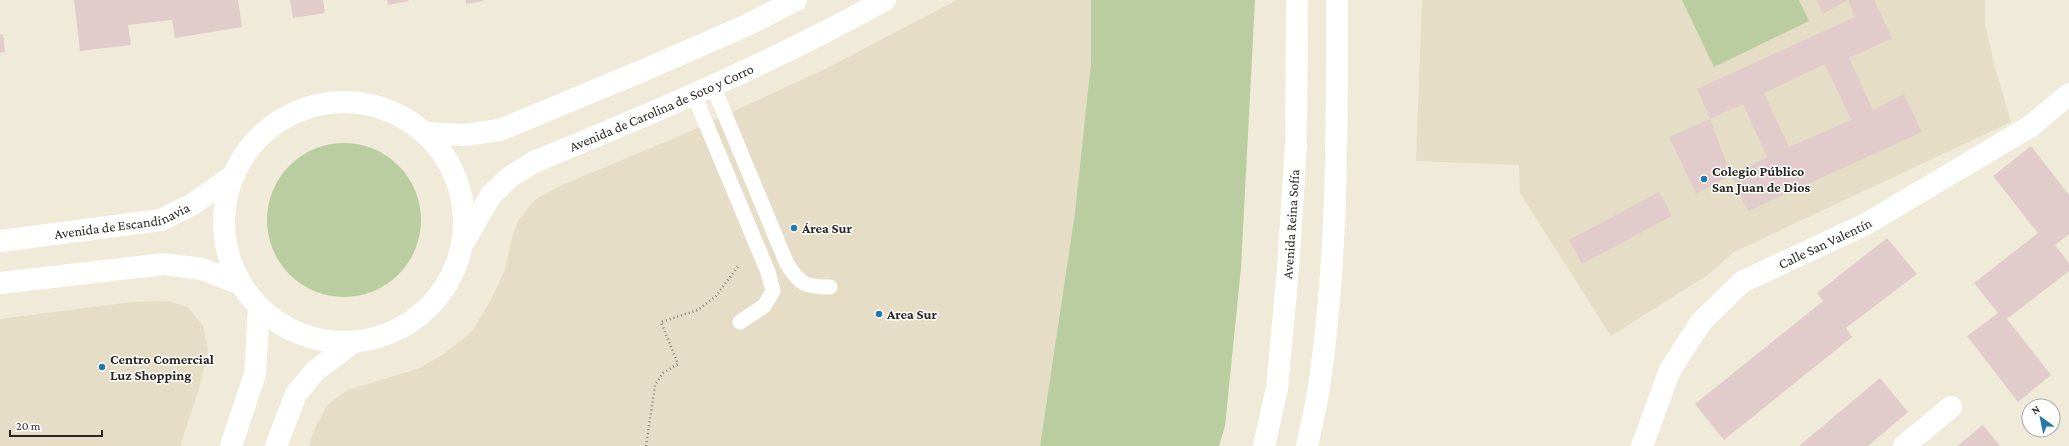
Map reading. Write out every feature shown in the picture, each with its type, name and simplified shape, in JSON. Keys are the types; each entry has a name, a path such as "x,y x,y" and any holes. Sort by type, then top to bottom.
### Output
{"street":[{"path":"425,133 465,135 500,130 745,26 796,0"},
{"name":"Avenida de Carolina de Soto y Corro","path":"463,243 491,195 510,177 534,162 770,60 885,0"},
{"name":"Avenida Reina Sofía","path":"1264,446 1277,388 1288,269 1296,144 1297,0"},
{"path":"1306,446 1319,388 1332,270 1337,146 1337,0"},
{"name":"Calle San Valentín","path":"1642,446 1670,370 1701,322 1742,282 1866,224 2030,126 2069,94"},
{"name":"Avenida de Escandinavia","path":"328,104 367,104 398,115 425,133 445,156 458,182 464,212 463,243 454,273 436,300 413,321 385,336 354,342 319,340 287,328 259,307 241,284 230,259 224,231 226,202 234,175 251,148 274,125 303,110 328,104"},
{"name":"Avenida de Escandinavia","path":"0,241 161,220 193,204 234,175"},
{"path":"0,283 164,264 202,269 241,284"},
{"path":"231,446 255,374 259,307"},
{"path":"276,446 296,394 316,370 354,342"},
{"path":"1904,446 1952,407"}],"lane":[{"path":"703,90 795,278 808,286 830,287"},
{"path":"703,90 768,272 773,291 764,306 740,322"}],"path":[{"path":"646,446 655,385 663,373 678,364 661,322 698,310 716,296 732,276 742,260"}],"shaded area":[{"name":"Área Sur","path":"957,0 1091,0 1091,62 1075,212 1040,446 309,446 316,426 328,404 348,390 420,368 444,354 472,331 490,302 505,270 512,238 519,219 536,199 562,185 687,133 829,67"},
{"name":"Colegio Público San Juan de Dios","path":"1422,0 1985,0 1985,24 1994,64 2011,122 1734,252 1709,274 1611,336 1520,193 1519,165 1416,161"},
{"name":"Centro Comercial Luz Shopping","path":"167,301 188,307 203,326 208,349 200,385 180,446 0,446 0,319 132,302"}],"green space":[{"path":"1091,0 1255,0 1241,268 1225,426 1219,446 1040,446 1075,212 1091,62"},
{"path":"1682,0 1799,0 1809,21 1714,67"},
{"path":"336,143 352,143 374,148 399,165 416,190 420,205 420,235 416,250 399,275 374,292 352,297 336,297 314,292 295,280 284,269 272,250 267,228 267,212 272,190 284,171 295,160 314,148"}],"building":[{"path":"74,0 238,0 242,27 175,38 172,20 128,25 131,45 80,51"},
{"path":"290,0 323,0 325,13 293,18"},
{"path":"387,0 408,0 409,1 388,5"},
{"path":"466,0 483,0 483,1 466,4"},
{"path":"1817,0 1848,0 1823,14"},
{"path":"1848,0 1874,0 1892,38 1849,58 1873,110 1904,94 1922,132 1748,211 1731,175 1767,157 1743,104 1710,119 1697,89 1855,17","holes":["1825,64 1851,120 1789,147 1764,93"]},
{"path":"3,34 5,52 0,53 0,35"},
{"path":"1710,119 1731,175 1696,194 1669,137"},
{"path":"2031,146 2069,195 2069,234 2055,245 2069,263 2069,271 2007,319 2051,375 2018,402 1967,336 1998,313 1974,283 2038,233 1993,176"},
{"path":"1659,192 1672,216 1582,264 1569,240"},
{"path":"1887,238 1917,274 1846,328 1852,337 1724,440 1695,404 1823,301 1817,293"},
{"path":"1880,378 1908,412 1868,446 1799,446"},
{"path":"1983,425 2000,446 1957,446"}],"place":[{"name":"Colegio Público San Juan de Dios","path":"1704,179"},
{"name":"Área Sur","path":"794,228"},
{"name":"Area Sur","path":"879,314"},
{"name":"Centro Comercial Luz Shopping","path":"102,367"}]}
